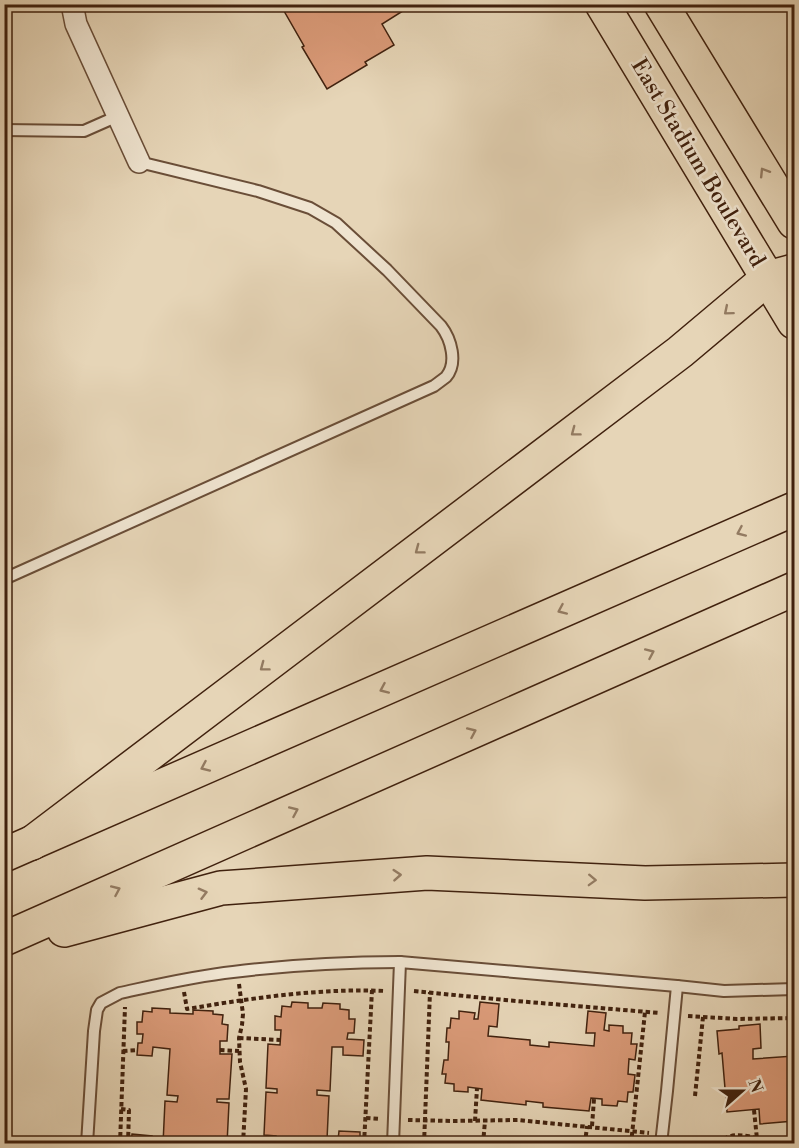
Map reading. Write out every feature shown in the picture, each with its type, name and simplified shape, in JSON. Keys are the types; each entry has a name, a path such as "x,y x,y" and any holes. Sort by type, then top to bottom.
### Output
{"main road":[{"name":"East Stadium Boulevard","path":"602,4 781,275 795,322"},
{"path":"660,4 795,222"},
{"path":"18,849 781,275"},
{"path":"18,849 795,508"},
{"path":"4,939 795,589"},
{"path":"4,946 222,888 427,873 645,883 795,880"}],"street":[{"path":"72,4 76,24 139,162"}],"lane":[{"path":"4,130 84,131 118,116"},
{"path":"4,579 434,386 447,375 453,360 447,333 387,270 336,223 310,208 258,191 139,162"},
{"path":"393,1143 400,962"},
{"path":"87,1143 97,1010 101,1003 120,993 238,971 303,965 400,962 724,991 795,989"},
{"path":"661,1139 677,986"}],"path":[{"path":"238,971 242,1025 239,1051 246,1089 243,1141 276,1141"},
{"path":"364,1143 372,990"},
{"path":"176,994 184,992 187,1009 241,1000 317,992 387,991"},
{"path":"413,991 661,1013"},
{"path":"424,1143 430,993"},
{"path":"120,1143 125,1003"},
{"path":"631,1143 645,1012"},
{"path":"688,1016 737,1019 795,1018"},
{"path":"695,1096 703,1017"},
{"path":"239,1038 280,1040"},
{"path":"123,1051 138,1050"},
{"path":"220,1050 239,1051"},
{"path":"475,1121 477,1088"},
{"path":"585,1143 594,1099"},
{"path":"121,1109 129,1110 128,1143"},
{"path":"754,1110 757,1139"},
{"path":"366,1118 383,1119"},
{"path":"408,1120 518,1120 632,1131 661,1139"},
{"path":"483,1143 485,1121"},
{"path":"718,1143 738,1135 768,1140 773,1143"}],"building":[{"path":"280,4 414,4 382,24 394,45 365,62 367,65 327,89"},
{"path":"292,1002 308,1003 308,1008 322,1008 323,1003 340,1004 340,1009 349,1010 349,1019 355,1019 354,1033 348,1033 347,1039 364,1040 363,1056 343,1055 343,1047 332,1047 330,1091 317,1090 317,1095 329,1096 327,1140 338,1140 339,1131 360,1132 360,1144 276,1144 276,1136 264,1135 266,1092 277,1093 277,1089 266,1088 268,1044 280,1045 281,1030 275,1030 275,1016 281,1017 282,1006 291,1007"},
{"path":"480,1002 499,1004 497,1027 489,1026 488,1036 530,1040 530,1045 549,1047 549,1042 594,1046 595,1033 586,1033 588,1011 606,1013 604,1030 609,1031 609,1025 623,1026 623,1033 632,1033 631,1044 637,1044 635,1060 629,1059 628,1074 635,1075 633,1092 628,1092 627,1102 618,1101 617,1106 602,1105 602,1099 591,1098 589,1111 543,1107 543,1103 526,1101 526,1105 481,1100 482,1089 468,1087 468,1092 454,1091 454,1084 445,1083 446,1074 442,1074 444,1060 448,1060 447,1028 450,1028 451,1018 459,1019 459,1011 475,1013 474,1019 478,1019"},
{"path":"152,1008 170,1009 170,1013 193,1014 193,1010 213,1011 213,1014 223,1015 222,1024 228,1025 227,1041 220,1041 220,1054 232,1054 229,1099 217,1099 217,1102 229,1103 227,1144 163,1144 165,1101 177,1102 178,1096 167,1095 170,1049 153,1047 152,1056 137,1055 138,1043 142,1043 143,1034 137,1034 137,1022 142,1022 143,1011 152,1012"},
{"path":"760,1024 761,1048 753,1049 753,1059 794,1056 794,1121 760,1124 759,1109 727,1112 722,1053 719,1054 717,1031"},
{"path":"132,1134 152,1136 151,1144 131,1144"},
{"path":"489,1138 531,1142 531,1144 488,1144"}]}
